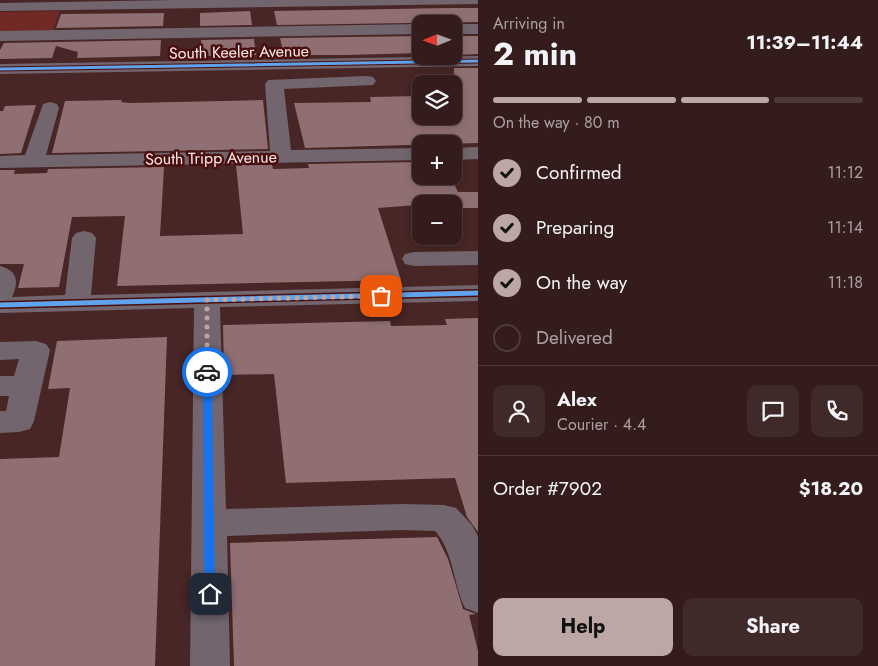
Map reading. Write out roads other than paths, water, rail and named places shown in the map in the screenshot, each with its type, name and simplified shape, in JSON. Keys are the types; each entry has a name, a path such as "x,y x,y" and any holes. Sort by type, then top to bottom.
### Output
{"street":[{"path":"0,7 181,2 478,0"},
{"path":"178,66 181,2"},
{"path":"462,29 478,29"},
{"path":"0,36 412,30"},
{"name":"South Keeler Avenue","path":"0,69 478,61"},
{"path":"281,157 274,84 359,82 436,74 478,74"},
{"path":"33,162 50,108"},
{"path":"462,154 478,153"},
{"name":"South Tripp Avenue","path":"0,162 412,154"},
{"path":"76,303 84,238"},
{"path":"414,259 478,258"},
{"path":"0,274 3,277 0,295"},
{"path":"0,305 478,293"},
{"path":"207,300 210,666"},
{"path":"0,351 36,350 13,386 19,421 0,422"},
{"path":"209,523 401,517 444,518 460,535 478,597"}]}
